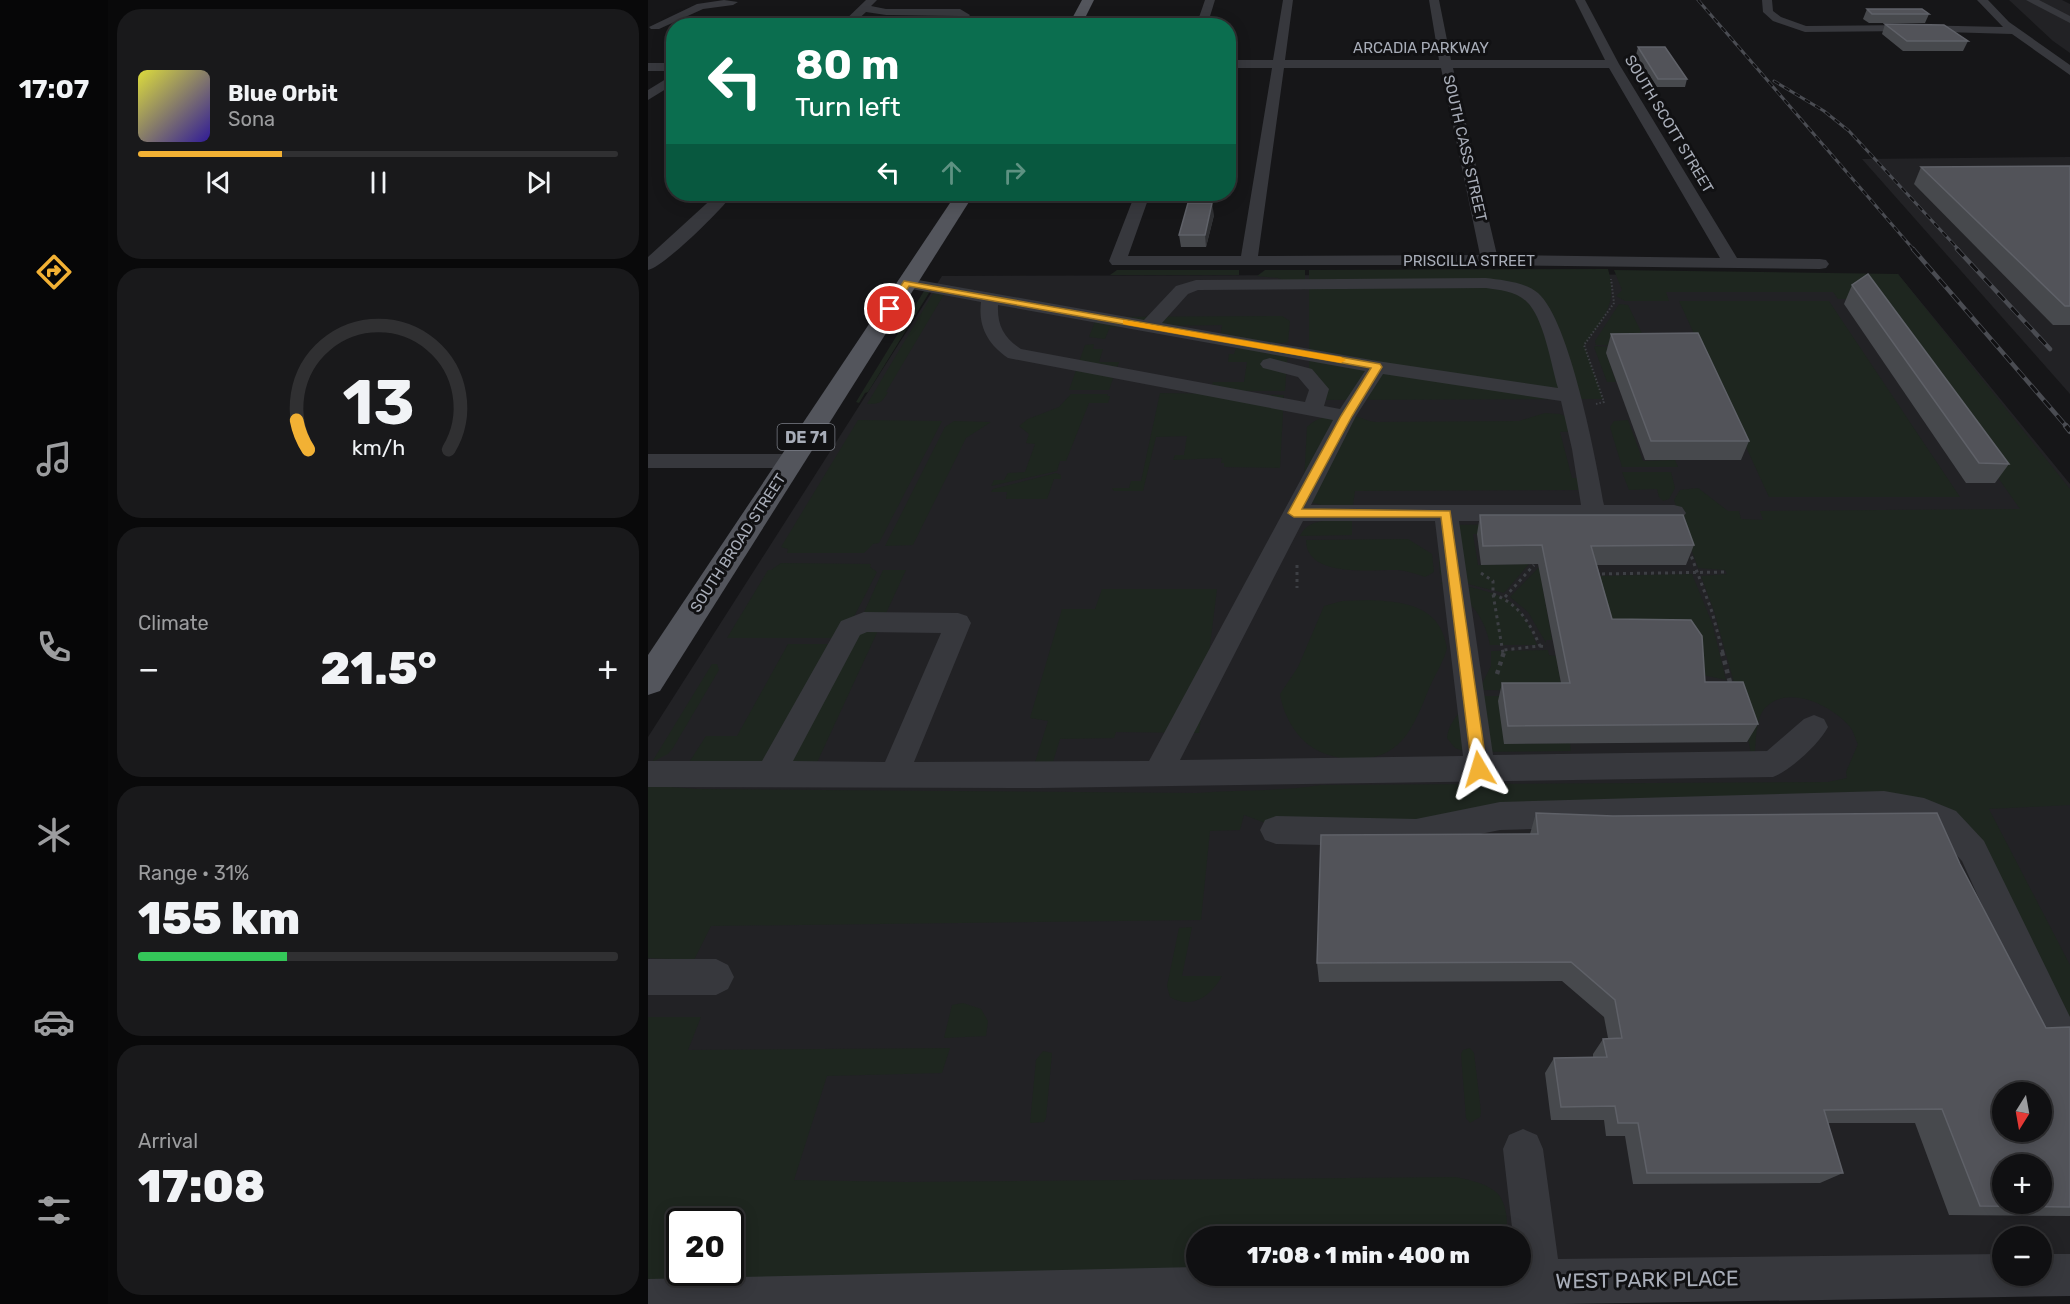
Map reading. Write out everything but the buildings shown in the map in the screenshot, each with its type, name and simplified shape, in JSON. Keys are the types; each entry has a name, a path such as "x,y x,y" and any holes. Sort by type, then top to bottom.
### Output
{"main road":[{"path":"1078,18 1088,0"},
{"name":"SOUTH BROAD STREET","path":"648,682 960,201"}],"street":[{"path":"852,18 872,0"},
{"path":"1204,18 1210,0"},
{"path":"1249,261 1288,0"},
{"name":"SOUTH CASS STREET","path":"1434,0 1490,260"},
{"name":"SOUTH SCOTT STREET","path":"1580,0 1613,64 1732,264"},
{"path":"1767,0 1768,12 1777,19 1805,29 1896,28 2014,31"},
{"path":"1982,0 2014,31 2066,67"},
{"path":"2031,0 2070,20"},
{"path":"709,18 735,1"},
{"path":"672,18 700,6 735,1"},
{"path":"862,8 886,12 960,12 965,15 962,18"},
{"path":"1881,16 1896,28"},
{"path":"1955,19 1979,40"},
{"path":"666,21 655,27 666,29"},
{"name":"ARCADIA PARKWAY","path":"1236,64 1613,64"},
{"path":"648,67 666,67"},
{"path":"648,96 666,84"},
{"path":"648,265 663,254 718,201"},
{"name":"PRISCILLA STREET","path":"1139,201 1118,261 1490,260 1820,264"},
{"path":"907,283 989,308 1305,373 1319,389 1313,409"},
{"path":"1149,326 1182,290 1196,285 1486,283 1511,287 1530,295 1542,306 1572,403 1594,514"},
{"path":"989,308 1149,326 1572,403"},
{"path":"989,308 999,344 1015,354 1346,416"},
{"path":"1158,773 1346,416 1377,367"},
{"path":"648,461 790,461"},
{"path":"1294,513 1674,513"},
{"path":"1446,513 1479,769"},
{"path":"770,776 850,628 864,621 958,623 894,775"},
{"path":"648,774 770,776 1158,773 1773,764 1814,727"},
{"path":"1276,830 1416,833 1500,816 1884,805 1924,812 1945,821 1972,851 2070,1057"},
{"path":"648,977 716,977"},
{"path":"1523,1149 1541,1293"},
{"name":"WEST PARK PLACE","path":"648,1301 1541,1293 2070,1275"}],"path":[{"path":"1572,403 1604,402 1584,345 1614,303 1613,288 1606,262"},
{"path":"1687,543 1712,612 1734,694"},
{"path":"1683,554 1690,554"},
{"path":"1504,597 1534,565"},
{"path":"1477,570 1493,581 1493,594 1504,650 1495,678"},
{"path":"1594,583 1592,574 1726,572"},
{"path":"1493,594 1504,597 1523,611 1540,646"},
{"path":"1504,650 1547,647"},
{"path":"1724,684 1730,684"}],"shaded area":[{"path":"2009,0 2062,0 2070,4 2070,53 2053,41"},
{"path":"2070,157 2070,394 1862,159"},
{"path":"1608,269 1611,281 1610,301 1603,318 1584,345 1603,399 1317,400 1309,397 1309,270"},
{"path":"1117,270 1239,270 1239,275 1110,275"},
{"path":"1265,270 1305,270 1305,290 1278,278 1257,276"},
{"path":"1614,270 1898,274 2070,489 2070,805 1989,809 2070,965 2070,1027 1983,847 1436,822 1268,824 1244,815 1240,830 1210,831 1201,920 711,926 694,960 648,958 648,785 697,789 1197,793 1290,789 1321,785 1828,782 1847,778 1846,772 1858,744 1853,731 1842,719 1822,705 1798,698 1786,697 1766,707 1758,722 1755,752 1751,754 1745,722 1714,611 1701,576 1727,574 1725,570 1698,568 1674,500 1680,490 1698,488 1728,511 1739,511 1741,519 1763,520 1760,511 2020,509 1994,472 1846,299 1838,299 1833,292 1666,292 1669,301 1625,301 1616,296 1622,290"},
{"path":"1898,274 2070,484 2070,1254 2052,1255 2052,1226 1992,1226 1992,1255 1531,1264 1531,1226 1186,1226 1186,1237 744,1273 744,1208 666,1208 666,1280 648,1281 648,737 942,276"},
{"path":"937,287 946,291 886,392 888,392 886,396 880,402 867,404"},
{"path":"932,288 868,392 859,403 856,402 924,291"},
{"path":"1679,301 1829,301 1960,497 1769,497"},
{"path":"1619,304 1628,305 1648,346 1596,345 1595,341"},
{"path":"1282,316 1290,321 1288,342 1285,343 1237,344 1220,338 1222,325 1110,327 1105,339 1089,337 1096,319 1101,317"},
{"path":"1094,344 1093,349 1103,349 1099,362 1119,362 1109,390 1069,390 1085,345"},
{"path":"1594,347 1609,347 1606,353 1616,382 1607,382"},
{"path":"1236,348 1288,348 1285,391 1210,391 1213,382 1244,382 1247,362 1228,362 1229,354 1234,354"},
{"path":"1160,393 1284,395 1280,468 1224,467 1224,463 1221,463 1222,458 1173,460 1175,455 1184,455 1187,436 1156,437 1143,491 1114,491 1112,488 1129,488 1131,481 1141,481"},
{"path":"1071,394 1108,394 1107,396 1110,396 1108,403 1089,403 1066,461 1060,461 1057,471 991,486 994,480 1004,480 1008,473 1025,472 1035,444 1026,443 1029,434 1019,426 1028,419 1059,407"},
{"path":"1545,413 1560,414 1574,420 1578,431 1560,432 1572,478 1590,478 1586,490 1355,491 1353,505 1321,505 1303,500 1307,427 1318,420 1330,416 1344,416 1376,422 1519,421"},
{"path":"858,420 942,421 879,543 873,544 864,553 787,553 788,549 781,547"},
{"path":"1628,420 1643,461 1675,460 1678,467 1622,467 1610,427 1614,421"},
{"path":"954,421 991,422 966,438 913,545 885,546 945,427"},
{"path":"1622,472 1671,472 1675,488 1669,499 1663,501 1657,489 1629,490"},
{"path":"1056,473 1061,475 1061,479 1054,479 1047,499 1006,499 1007,492 991,492 993,489"},
{"path":"1352,521 1352,535 1300,536 1309,525 1316,522"},
{"path":"1678,523 1676,533 1473,534 1478,565 1529,564 1504,593 1444,578 1440,574 1437,525"},
{"path":"1408,539 1432,554 1434,572 1425,577 1398,570 1358,570 1329,566 1317,561 1309,552 1306,540"},
{"path":"781,563 871,564 870,567 877,572 843,638 727,638 768,570"},
{"path":"1539,567 1552,640 1546,640 1546,643 1528,612 1510,597"},
{"path":"883,570 906,570 814,769 688,764 706,736 737,736 788,644 850,644"},
{"path":"1692,574 1712,623 1726,680 1685,671 1606,638 1596,576"},
{"path":"1446,582 1486,591 1513,604 1525,619 1537,645 1490,645 1479,616 1466,600 1440,583"},
{"path":"1102,589 1217,589 1199,733 1116,732 1114,738 1060,739 1049,775 1031,775 1048,721 1030,718 1062,609 1095,609"},
{"path":"1369,600 1408,605 1429,614 1443,634 1447,648 1415,720 1397,745 1379,756 1368,758 1332,756 1310,746 1302,739 1288,718 1280,694 1298,667 1324,606 1342,601"},
{"path":"1548,650 1549,655 1556,656 1562,691 1479,690 1491,666 1491,651"},
{"path":"712,664 717,664 719,670 673,748 668,754 652,762"},
{"path":"1475,696 1550,696 1504,744 1570,743 1571,751 1466,752 1455,748 1447,738 1448,732 1458,715"},
{"path":"1192,927 1182,976 1222,976 1212,990 1200,999 1178,1001 1170,997 1167,986 1179,928"},
{"path":"963,1003 981,1009 988,1021 986,1036 944,1038 952,1005"},
{"path":"648,1017 701,1017 688,1050 950,1048 942,1073 827,1076 794,1180 907,1182 1456,1177 1482,1184 1496,1192 1505,1207 1507,1219 1506,1226 1186,1226 1186,1270 744,1279 744,1208 666,1208 666,1281 648,1281"},
{"path":"1470,1048 1474,1053 1481,1112 1480,1117 1470,1123 1466,1118 1461,1054 1463,1050"},
{"path":"1043,1051 1052,1053 1046,1118 1044,1122 1030,1123 1036,1060"}],"railway":[{"path":"1698,0 1914,250"},
{"path":"1774,81 1824,111 1849,131 1959,250"},
{"path":"1913,249 2067,427"},
{"path":"1957,249 2050,349"},
{"path":"2066,426 2070,431"}],"slow traffic":[{"path":"1127,322 1341,360"}],"route":[{"path":"890,309 907,283 1377,367 1346,416 1294,513 1446,513 1479,769"}]}
